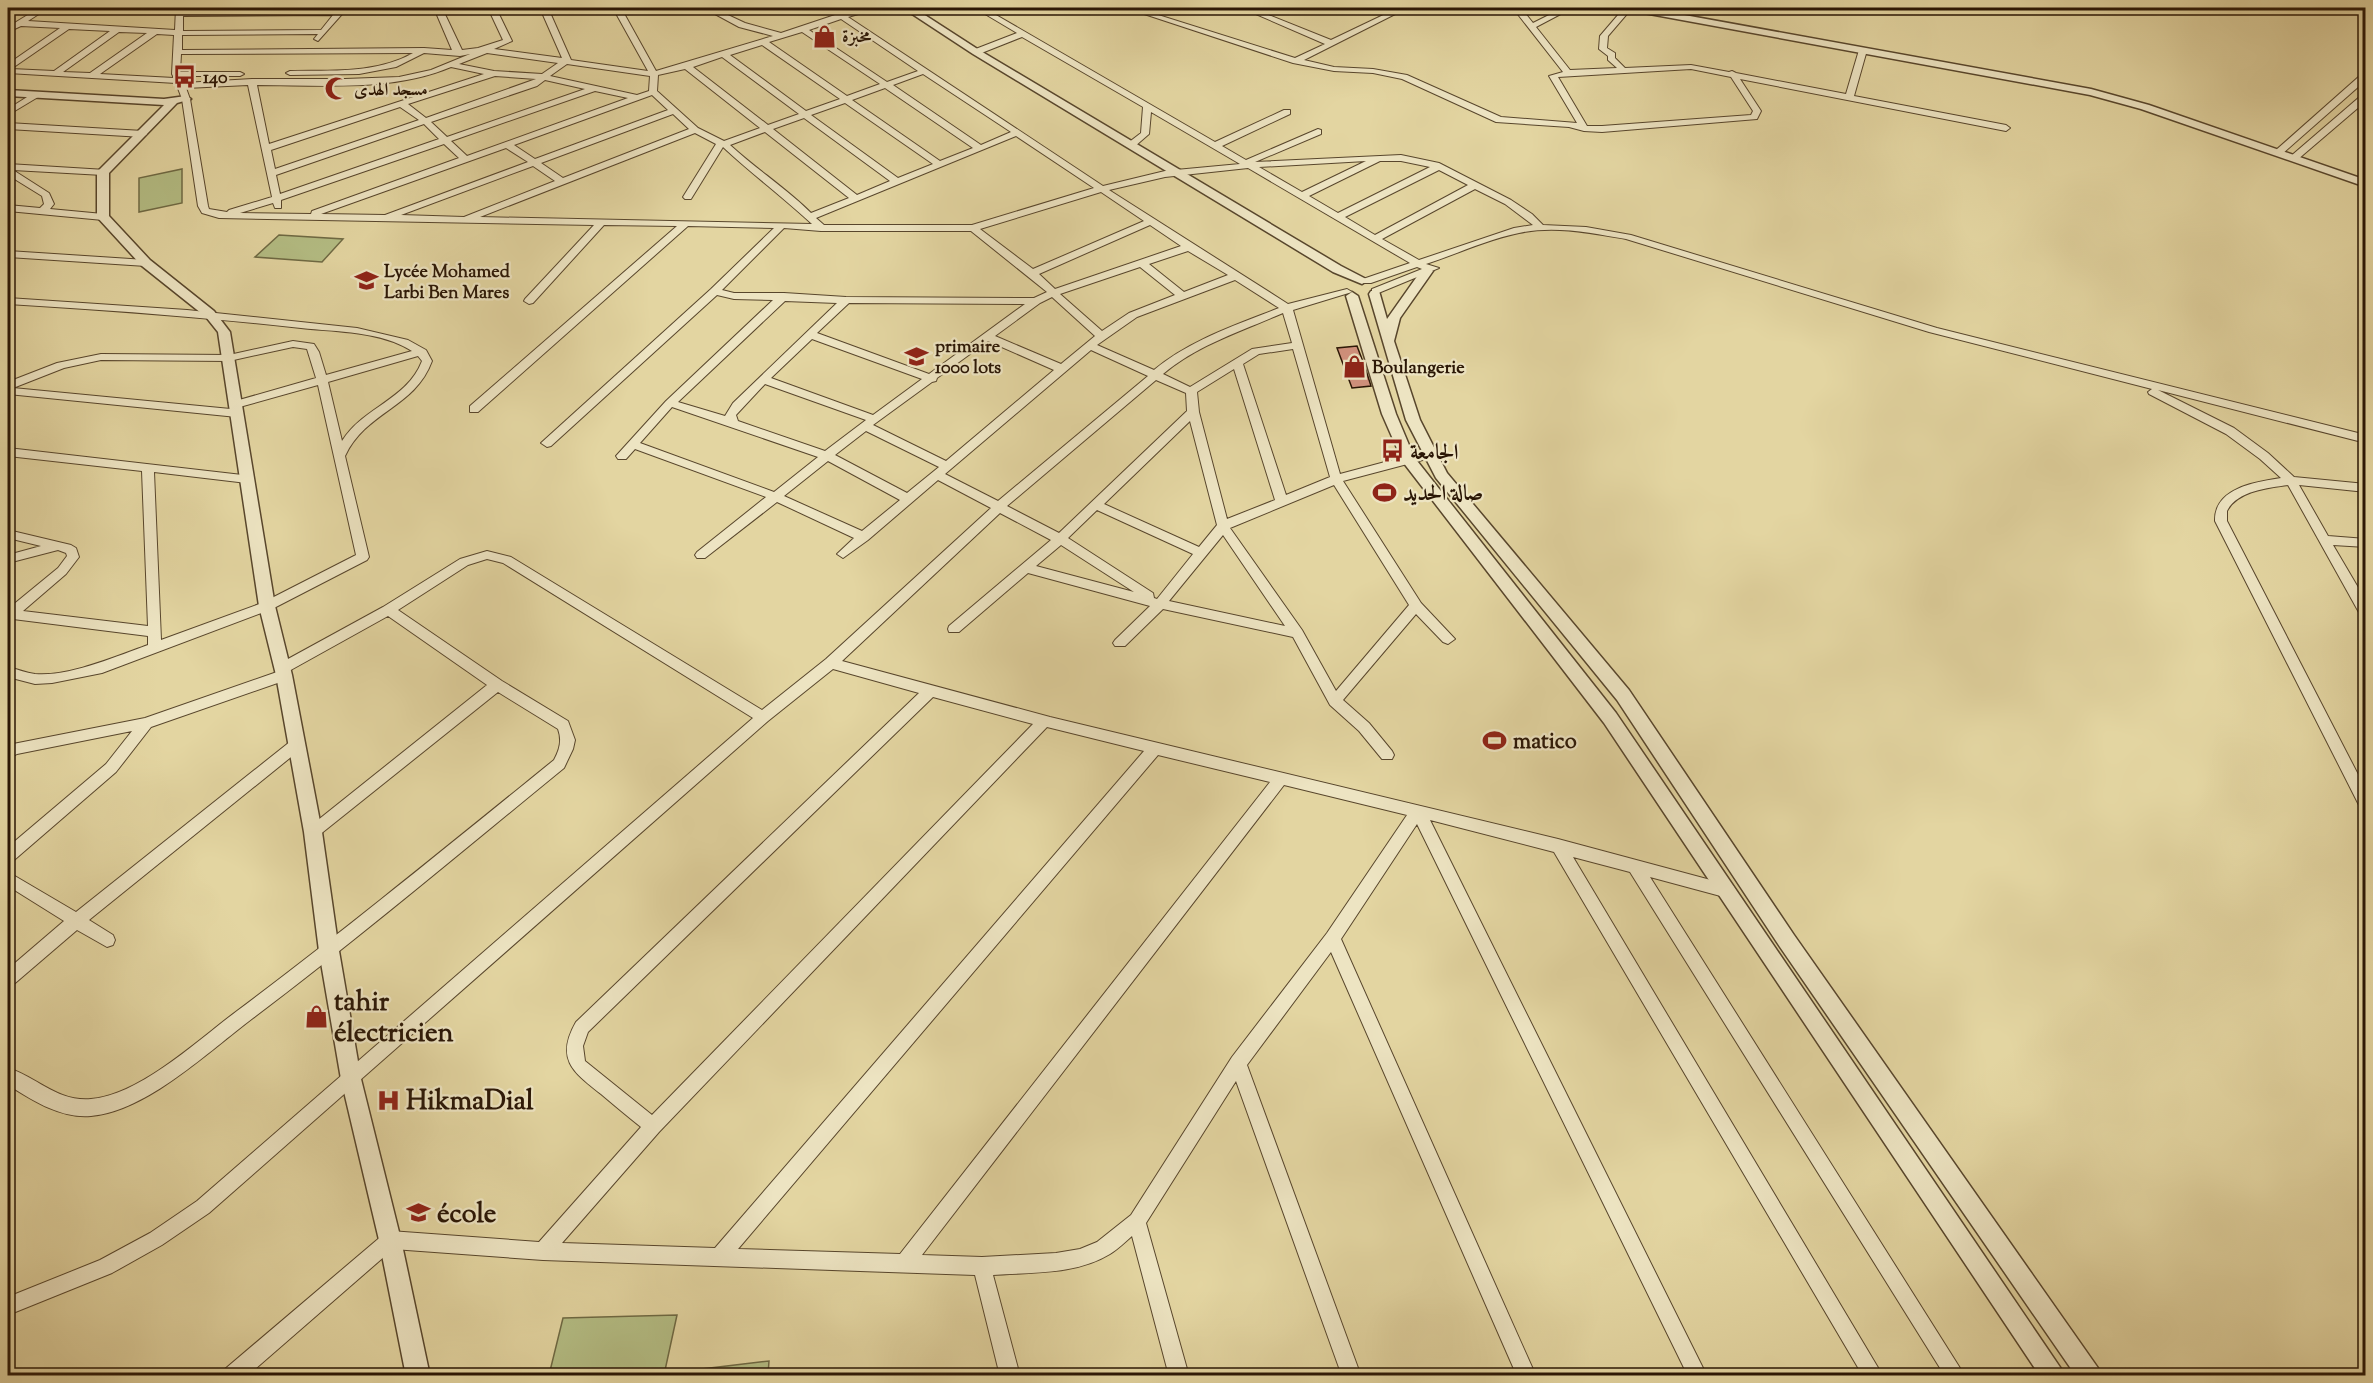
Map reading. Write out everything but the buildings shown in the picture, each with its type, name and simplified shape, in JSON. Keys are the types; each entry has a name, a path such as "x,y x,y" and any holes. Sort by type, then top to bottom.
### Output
{"street":[{"path":"8,30 44,8"},
{"path":"438,8 460,54"},
{"path":"8,69 55,74 232,83 370,81 414,77 452,65 508,41 492,8"},
{"path":"544,8 567,60"},
{"path":"617,8 654,74 653,92"},
{"path":"708,8 742,24 782,36"},
{"path":"177,52 424,50 460,54 486,50 654,74 687,66 869,8"},
{"path":"899,8 968,55 1329,272 1348,291 1367,298 1370,287"},
{"path":"908,8 976,52 1336,269 1370,287 1413,420 1430,454 1455,493 1623,695 1757,897 2090,1376"},
{"path":"979,8 1304,195 1424,267"},
{"path":"1130,8 1296,61 1334,69 1373,71 1404,77 1499,120 1569,124 1602,129 1754,117 1757,111 1732,73"},
{"path":"1246,8 1334,44"},
{"path":"1296,61 1403,8"},
{"path":"1517,8 1568,73"},
{"path":"1533,26 1568,8"},
{"path":"1622,69 1611,58 1612,55 1603,49 1604,36 1628,8"},
{"path":"1634,8 1863,50 2094,88"},
{"path":"307,52 339,13 292,10 179,10 177,52 180,100 205,211 219,215 381,220 782,225 821,228 973,228 1102,189 1165,174 1250,164 1380,158 1420,161 1438,166 1520,210 1539,226"},
{"path":"841,16 922,72 1287,308 1336,479 1416,606 1448,639"},
{"path":"18,23 178,33 324,32"},
{"path":"8,69 68,26"},
{"path":"55,74 118,29"},
{"path":"803,29 980,148"},
{"path":"92,76 156,31"},
{"path":"976,52 1022,34"},
{"path":"1860,38 1871,40"},
{"path":"764,42 939,165"},
{"path":"179,80 360,72 407,62 424,50"},
{"path":"1849,98 1863,50"},
{"path":"723,54 897,182"},
{"path":"272,173 534,84 567,60"},
{"path":"1989,62 2000,64"},
{"path":"452,65 494,73 542,78 638,97"},
{"path":"687,66 855,198"},
{"path":"1584,128 1553,76 1622,69 1690,66 2006,128"},
{"path":"2036,70 2145,107 2366,175"},
{"path":"688,197 718,146 922,72"},
{"path":"267,148 494,73"},
{"path":"2283,149 2366,75"},
{"path":"252,82 281,216"},
{"path":"8,93 180,100 232,83"},
{"path":"219,215 276,199 592,89"},
{"path":"308,216 653,92"},
{"path":"653,92 695,130 724,144 758,175 787,195 821,228"},
{"path":"8,113 35,95"},
{"path":"2297,154 2366,96"},
{"path":"102,217 103,172 180,100"},
{"path":"402,104 425,121 465,159"},
{"path":"1131,145 1145,134 1147,105"},
{"path":"381,220 674,111"},
{"path":"1216,145 1287,112"},
{"path":"8,126 143,134"},
{"path":"462,220 695,130"},
{"path":"1250,164 1317,132"},
{"path":"810,217 1017,133"},
{"path":"507,144 561,181"},
{"path":"2297,154 2366,184"},
{"path":"1304,195 1380,158"},
{"path":"1340,216 1438,166"},
{"path":"8,169 103,172"},
{"path":"8,169 46,195 49,204 44,210"},
{"path":"1376,238 1475,185"},
{"path":"8,208 102,217 146,262 210,314 224,332 267,606 283,672 313,832 329,951 351,1079 390,1240 418,1376"},
{"path":"1032,273 1152,222"},
{"path":"529,301 600,224"},
{"path":"474,409 685,224"},
{"path":"547,443 715,291 782,225"},
{"path":"2054,1376 1610,718 1408,459 1389,414 1348,291 1352,281 1370,287 1539,226 1580,228 1628,237 1922,327 2366,439"},
{"path":"973,228 1032,273 1101,336"},
{"path":"701,555 870,422 1036,301 1052,293 1190,247"},
{"path":"8,254 146,262"},
{"path":"1142,262 1182,297"},
{"path":"1388,342 1394,318 1424,267"},
{"path":"843,554 1101,336 1133,315 1238,275"},
{"path":"715,291 734,296 846,300 1036,301"},
{"path":"8,1306 106,1267 156,1239 203,1207 763,717 831,663 999,507 1154,374 1192,349 1287,308 1348,291"},
{"path":"622,456 670,403 784,296"},
{"path":"734,423 730,415 763,379 846,300"},
{"path":"8,301 210,314 366,333 394,339 422,352 427,361 421,379 401,397 361,425 347,441 340,456"},
{"path":"809,334 932,379"},
{"path":"988,337 1062,369"},
{"path":"8,389 61,365 101,357 229,358 293,344 305,345 313,349 322,380 363,557 267,606 72,676 35,679 8,672"},
{"path":"1191,391 1256,351 1299,345"},
{"path":"1090,346 1191,391"},
{"path":"8,389 237,408 322,380 422,352"},
{"path":"1237,361 1282,503"},
{"path":"763,379 870,422 999,507 1060,539 1160,604"},
{"path":"2127,379 2230,431 2264,456 2291,481 2366,613"},
{"path":"1191,391 1193,412 1223,526 1297,633 1335,701 1364,727 1387,755"},
{"path":"670,403 826,456 908,499"},
{"path":"954,629 1060,539 1193,412"},
{"path":"632,444 777,497 864,537"},
{"path":"8,452 247,479"},
{"path":"1120,643 1160,604 1223,526 1336,479 1430,454"},
{"path":"148,467 155,648"},
{"path":"2366,488 2291,481 2261,486 2238,494 2223,503 2219,516 2366,805"},
{"path":"1096,505 1201,553"},
{"path":"8,534 72,551 73,557 69,564 8,615"},
{"path":"2325,540 2366,543"},
{"path":"8,559 57,546"},
{"path":"8,753 13,749 146,723 283,672 464,562 488,555 501,557 763,717"},
{"path":"1026,568 1160,604 1297,633"},
{"path":"1335,701 1416,606"},
{"path":"8,1076 59,1105 79,1108 102,1106 126,1098 157,1080 329,951 562,759 568,743 568,733 563,725 497,684 388,610"},
{"path":"8,615 153,632"},
{"path":"831,663 929,692 1154,750 1558,845 1636,868 1757,897"},
{"path":"313,832 497,684"},
{"path":"653,1126 579,1066 574,1057 574,1047 582,1027 929,692"},
{"path":"543,1251 653,1126 1044,720"},
{"path":"8,856 111,768 146,723"},
{"path":"8,979 76,921 296,745"},
{"path":"718,1258 1154,750"},
{"path":"905,1262 1280,780"},
{"path":"232,1376 390,1240 543,1251 982,1266 1056,1262 1080,1258 1103,1248 1137,1221 1238,1064 1333,938 1418,811"},
{"path":"1418,811 1698,1376"},
{"path":"1558,845 1874,1376"},
{"path":"1636,868 1956,1376"},
{"path":"8,878 107,940"},
{"path":"1333,938 1527,1376"},
{"path":"1238,1064 1352,1376"},
{"path":"1137,1221 1179,1376"},
{"path":"982,1266 1010,1376"}],"green space":[{"path":"182,169 182,203 139,212 139,178"},
{"path":"279,235 343,239 322,262 255,257"},
{"path":"677,1315 664,1375 549,1375 563,1318"},
{"path":"769,1361 768,1375 677,1375 677,1372"}],"place":[{"name":"مخبزة","path":"824,36"},
{"name":"140","path":"185,77"},
{"name":"مسجد الهدى","path":"336,89"},
{"name":"Lycée Mohamed Larbi Ben Mares","path":"366,281"},
{"name":"primaire 1000 lots","path":"917,356"},
{"name":"Boulangerie","path":"1354,367"},
{"name":"الجامعة","path":"1392,451"},
{"name":"صالة الحديد","path":"1385,492"},
{"name":"matico","path":"1495,740"},
{"name":"tahir électricien","path":"316,1017"},
{"name":"HikmaDial","path":"388,1100"},
{"name":"école","path":"419,1213"}]}
